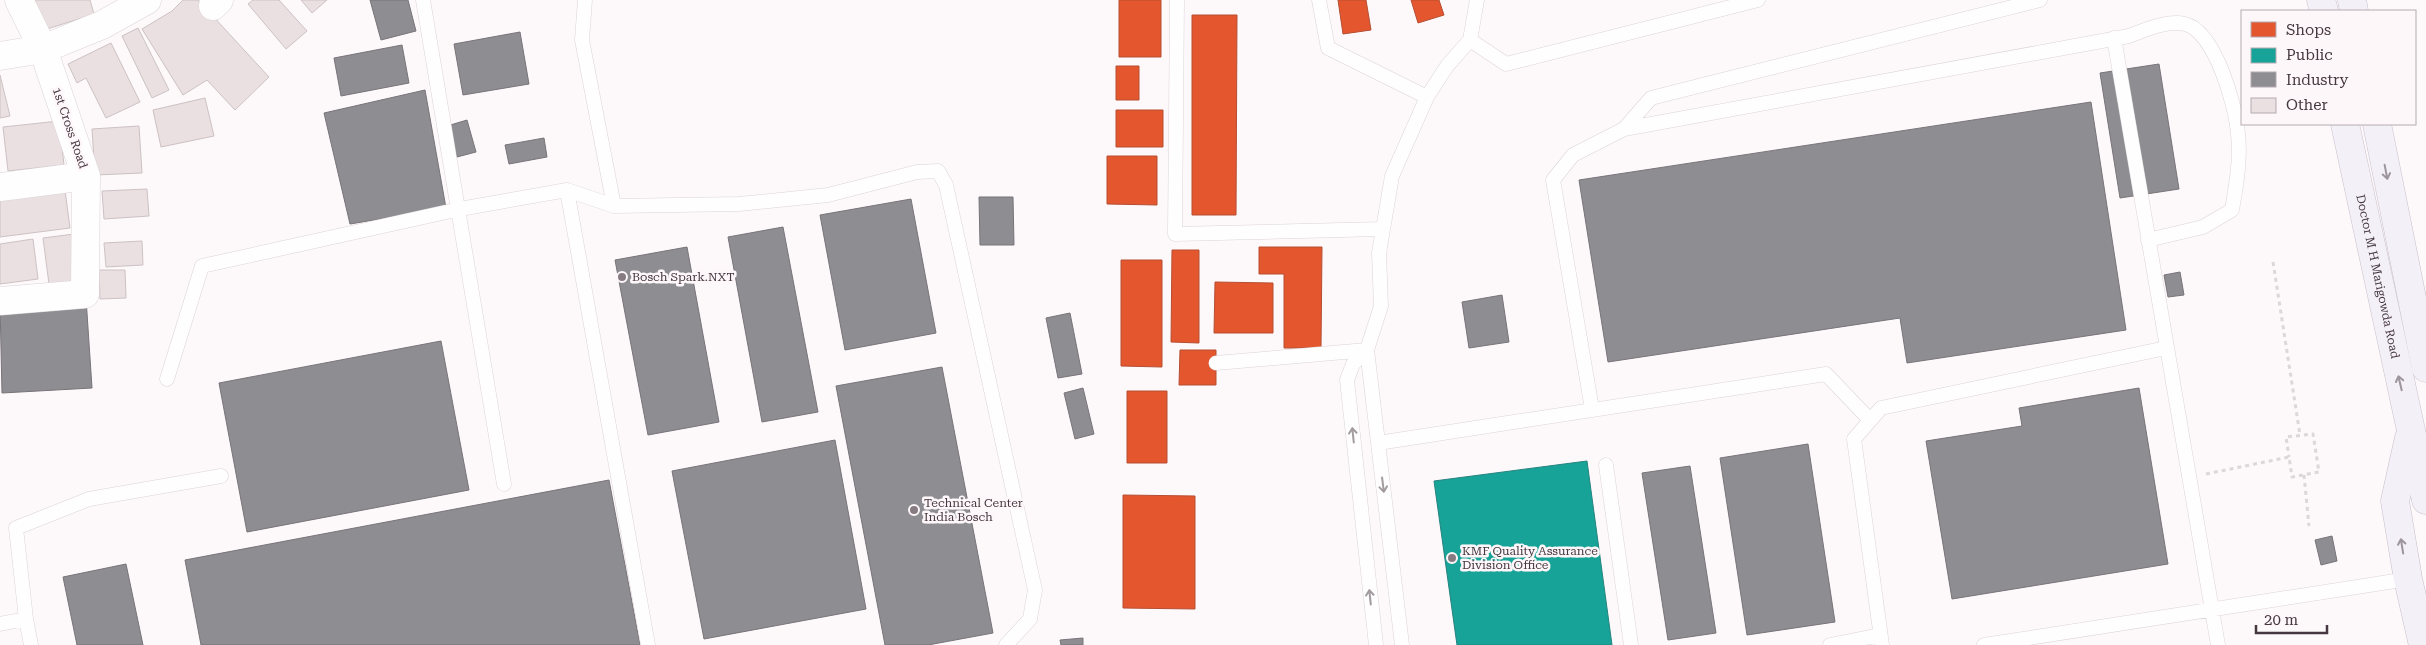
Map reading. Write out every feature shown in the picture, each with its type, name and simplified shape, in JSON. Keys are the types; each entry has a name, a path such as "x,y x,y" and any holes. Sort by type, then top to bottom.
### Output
{"main road":[{"name":"Doctor M H Marigowda Road","path":"2345,125 2426,500"},
{"path":"2377,125 2426,368"},
{"path":"2411,431 2395,501 2408,579 2423,645"}],"street":[{"name":"1st Cross Road","path":"0,301 85,294 86,176 43,49 19,0"},
{"path":"0,56 43,49 102,25 146,0"},
{"path":"0,187 86,176"}],"lane":[{"path":"423,0 460,209 504,484"},
{"path":"585,0 582,40 614,206"},
{"path":"1177,0 1175,234 1383,230"},
{"path":"1319,0 1328,48 1427,98"},
{"path":"1402,645 1368,350 1381,306 1379,253 1392,176 1427,98 1447,66 1470,40 1477,0"},
{"path":"1470,40 1506,64 1758,0"},
{"path":"1624,129 1651,98 2040,0"},
{"path":"1592,409 1553,180 1573,155 1624,129 2114,38 2162,25 2185,24 2206,39 2227,85 2238,134 2237,181 2232,210 2203,227 2148,240"},
{"path":"2114,38 2218,645"},
{"path":"167,379 202,266 460,209 567,190 614,206 739,204 828,195 917,172 938,172 946,185 1035,590 1030,619 1006,645"},
{"path":"567,190 648,645"},
{"path":"1830,645 1881,640 1854,439 1880,408 2166,348"},
{"path":"1216,363 1368,350"},
{"path":"1368,350 1354,364 1347,380 1376,645"},
{"path":"1378,443 1826,374 1870,420"},
{"path":"1606,465 1631,645"},
{"path":"31,645 26,620 16,528 89,499 221,476"},
{"path":"1984,645 2408,579"},
{"path":"0,624 26,620"}],"path":[{"path":"2273,262 2300,435"},
{"path":"2313,434 2319,472 2292,478 2286,437 2300,435 2313,434"},
{"path":"2188,478 2289,457"},
{"path":"2304,475 2309,526"}],"building: Shops":[{"path":"1119,0 1161,0 1161,57 1119,57"},
{"path":"1338,0 1366,0 1371,30 1343,34"},
{"path":"1411,0 1439,0 1444,15 1418,23"},
{"path":"1192,15 1237,15 1236,215 1192,215"},
{"path":"1116,66 1139,66 1139,100 1116,100"},
{"path":"1116,110 1163,110 1163,147 1116,147"},
{"path":"1107,156 1157,156 1157,205 1107,204"},
{"path":"1259,247 1322,247 1321,348 1284,348 1284,274 1259,274"},
{"path":"1172,250 1199,250 1199,343 1171,342"},
{"path":"1121,260 1162,260 1162,367 1121,366"},
{"path":"1215,282 1273,283 1273,333 1214,333"},
{"path":"1180,350 1216,350 1216,385 1179,385"},
{"path":"1127,391 1167,391 1167,463 1127,463"},
{"path":"1123,495 1195,496 1195,609 1123,608"}],"building: Public":[{"path":"1587,461 1612,645 1457,645 1434,481"}],"building: Industry":[{"path":"370,0 408,0 416,31 381,40"},
{"path":"520,32 529,84 463,95 454,44"},
{"path":"402,45 409,83 341,96 334,58"},
{"path":"2159,64 2179,189 2120,198 2100,73"},
{"path":"425,90 446,208 350,224 324,113"},
{"path":"2091,102 2126,330 1907,363 1900,318 1608,362 1579,180"},
{"path":"467,120 476,152 457,157 447,126"},
{"path":"544,138 547,157 509,164 505,145"},
{"path":"979,197 1013,197 1014,245 980,245"},
{"path":"911,199 936,333 845,350 820,215"},
{"path":"783,227 818,412 762,422 728,237"},
{"path":"687,247 719,422 648,435 615,260"},
{"path":"2180,272 2184,295 2168,297 2164,275"},
{"path":"1502,295 1509,342 1469,348 1462,302"},
{"path":"86,298 92,388 2,393 0,304"},
{"path":"1070,313 1082,374 1058,378 1046,318"},
{"path":"441,341 469,490 247,532 219,383"},
{"name":"Technical Center India Bosch","path":"942,367 993,633 928,645 885,645 836,386"},
{"path":"1083,388 1094,434 1075,439 1064,393"},
{"path":"2139,388 2168,564 1952,599 1926,441 2022,426 2019,408"},
{"path":"835,440 866,609 704,639 672,471"},
{"path":"1808,444 1835,622 1747,635 1720,458"},
{"path":"1690,466 1716,633 1668,640 1642,473"},
{"path":"609,480 640,645 201,645 185,560"},
{"path":"2332,536 2337,561 2321,565 2315,540"},
{"path":"126,564 143,645 77,645 63,577"},
{"path":"1083,638 1083,645 1061,645 1060,640"}],"building: Other":[{"path":"35,0 90,0 94,14 44,30"},
{"path":"183,0 198,0 269,77 235,110 207,80 183,95 142,29 172,11"},
{"path":"253,0 279,0 307,31 286,49 248,4"},
{"path":"301,0 327,0 312,13"},
{"path":"138,28 169,90 152,98 122,36"},
{"path":"111,43 140,102 106,118 86,78 77,83 68,64"},
{"path":"0,75 10,116 0,118"},
{"path":"205,98 214,136 161,147 153,110"},
{"path":"59,121 64,165 8,171 3,127"},
{"path":"139,126 142,173 95,175 92,129"},
{"path":"64,183 70,228 0,237 0,191"},
{"path":"147,189 149,216 104,219 102,191"},
{"path":"74,234 80,280 49,284 43,238"},
{"path":"33,239 38,279 0,284 0,244"},
{"path":"142,241 143,265 106,267 104,243"},
{"path":"99,270 125,270 126,298 100,299"}],"place":[{"name":"Bosch Spark.NXT","path":"622,277"},
{"name":"Technical Center India Bosch","path":"914,510"},
{"name":"KMF Quality Assurance Division Office","path":"1452,558"}]}
